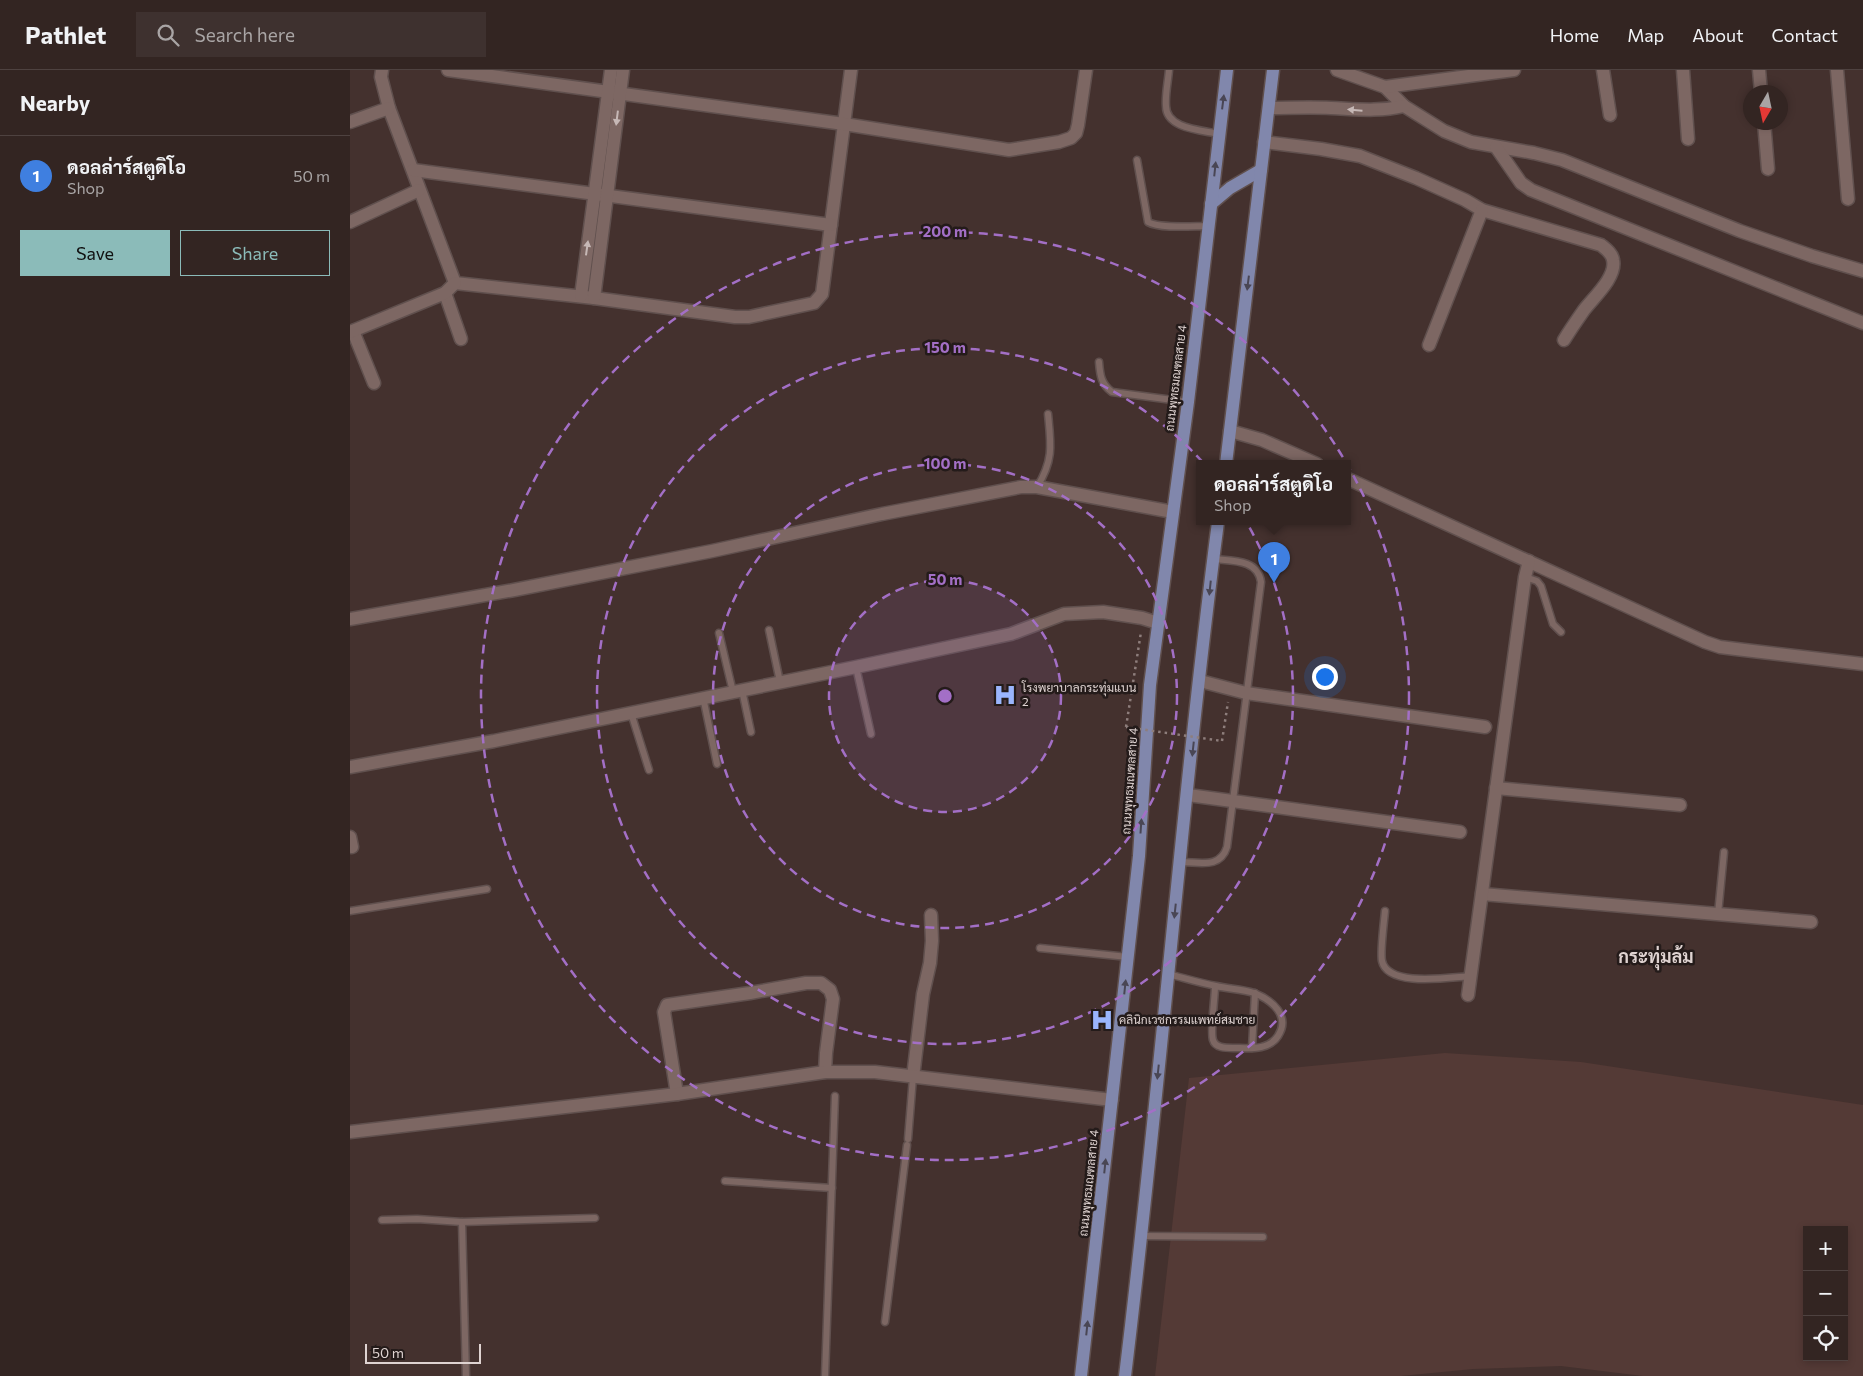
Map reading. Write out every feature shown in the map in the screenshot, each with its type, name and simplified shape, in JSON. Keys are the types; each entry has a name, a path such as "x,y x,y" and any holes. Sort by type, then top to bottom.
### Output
{"main road":[{"name":"ถนนพุทธมณฑลสาย 4","path":"1081,1376 1139,856 1150,685 1188,402 1227,70"},
{"path":"1226,460 1273,70"},
{"path":"1211,204 1230,188 1261,170"},
{"path":"1125,1376 1142,1236 1168,974 1218,525"}],"street":[{"path":"382,70 381,77 389,108 455,282"},
{"path":"448,70 844,124 1009,150 1059,142 1071,138 1076,132 1086,70"},
{"path":"611,70 614,93"},
{"path":"588,297 614,93 623,70"},
{"path":"455,282 588,297 735,317 749,317 814,302 822,294 851,70"},
{"path":"1337,70 1385,87 1404,106 1444,131 1471,142 1562,160 1740,231 1863,271"},
{"path":"1385,87 1514,70"},
{"path":"1603,70 1610,115"},
{"path":"1683,70 1688,139"},
{"path":"1759,70 1760,85"},
{"path":"1837,70 1848,199"},
{"path":"1268,108 1329,108 1367,111 1387,110 1404,106"},
{"path":"350,122 389,108"},
{"path":"1765,130 1768,170"},
{"path":"1264,142 1360,156 1416,178 1465,200 1482,210 1600,245 1609,252 1613,260 1612,269 1608,279 1564,340"},
{"path":"1496,148 1521,182 1531,190 1863,323"},
{"path":"413,170 831,225"},
{"path":"350,222 420,190"},
{"path":"1429,345 1482,210"},
{"path":"374,383 352,332 445,293 455,282"},
{"path":"445,293 461,339"},
{"path":"1230,431 1262,440 1308,460"},
{"path":"1351,479 1705,642 1720,647 1863,664"},
{"path":"350,619 684,557 882,514 1021,487 1038,487 1173,512"},
{"path":"1468,995 1525,577 1529,561"},
{"path":"350,767 494,742 1012,634 1064,614 1103,612 1158,622"},
{"path":"1200,681 1246,693 1485,727"},
{"path":"1496,788 1680,805"},
{"path":"1188,795 1460,832"},
{"path":"1482,894 1811,922"},
{"path":"913,1077 923,994 930,963 932,941 931,915"},
{"path":"677,1094 664,1012 668,1005 750,994 806,982 821,983 830,990 832,999 826,1053 826,1072"},
{"path":"350,1132 677,1094 826,1072 876,1072 1112,1100"}],"lane":[{"path":"1169,70 1165,108 1168,116 1174,122 1184,127 1219,134"},
{"path":"1137,160 1148,222 1161,225 1208,226"},
{"path":"1099,362 1100,375 1105,387 1112,392 1188,402"},
{"path":"1038,487 1046,473 1051,450 1048,414"},
{"path":"1181,862 1217,862 1224,857 1227,847 1261,582 1260,574 1255,568 1244,563 1214,559"},
{"path":"1525,577 1536,581 1541,586 1553,624 1561,632"},
{"path":"769,630 780,682"},
{"path":"719,634 751,732"},
{"path":"856,667 871,734"},
{"path":"703,697 717,764"},
{"path":"631,713 649,770"},
{"path":"1718,914 1724,852"},
{"path":"350,911 487,889"},
{"path":"1385,911 1382,961 1387,971 1395,976 1407,978 1472,976"},
{"path":"1040,948 1128,958"},
{"path":"1168,974 1255,993 1277,1007 1282,1018 1279,1034 1273,1042 1266,1046 1252,1048 1224,1048 1217,1045 1213,1040 1216,986"},
{"path":"1252,1048 1255,993"},
{"path":"885,1322 908,1142 913,1077"},
{"path":"825,1376 835,1096"},
{"path":"725,1181 832,1188"},
{"path":"382,1220 417,1219 462,1222 595,1218"},
{"path":"462,1222 466,1376"},
{"path":"1142,1236 1263,1237"}],"path":[{"path":"1142,618 1126,727 1222,741 1230,688"}],"shaded area":[{"path":"1445,1053 1581,1062 1863,1105 1863,1376 1643,1376 1561,1366 1473,1369 1401,1376 1155,1376 1189,1078"}],"place":[{"name":"ดอลล่าร์สตูดิโอ","path":"1274,583"},
{"name":"โรงพยาบาลกระทุ่มแบน 2","path":"1005,695"},
{"name":"คลินิกเวชกรรมแพทย์สมชาย","path":"1102,1020"}],"district":[{"name":"กระทุ่มล้ม","path":"1656,957"}]}
